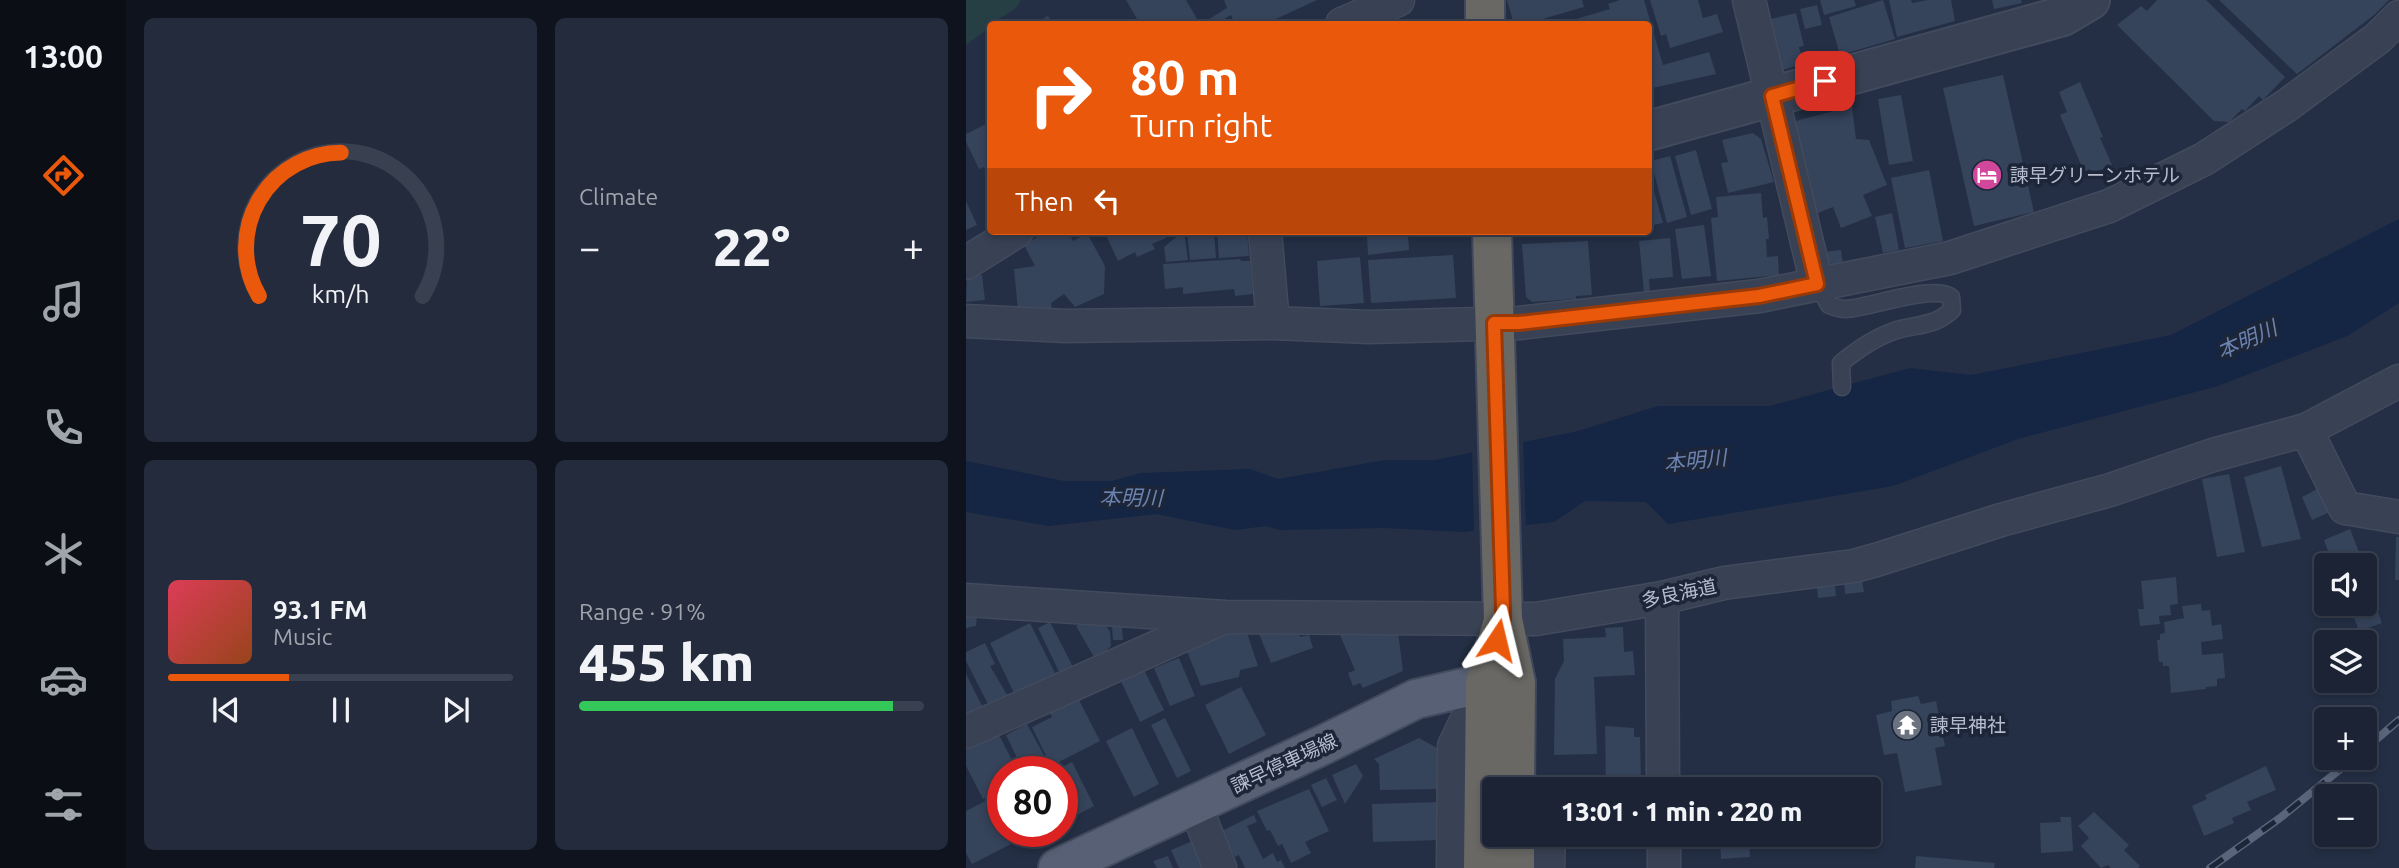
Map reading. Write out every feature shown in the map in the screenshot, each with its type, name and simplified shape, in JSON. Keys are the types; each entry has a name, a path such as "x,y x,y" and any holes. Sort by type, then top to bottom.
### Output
{"highway":[{"path":"1485,0 1485,21"},
{"path":"1483,868 1501,683 1503,614 1492,235"},
{"path":"1501,683 1513,777"},
{"path":"1515,847 1515,868"}],"main road":[{"name":"諫早停車場線","path":"1058,868 1416,699 1501,683"}],"street":[{"path":"1349,21 1398,0"},
{"path":"1749,0 1817,284"},
{"path":"1652,130 2071,5"},
{"path":"966,321 1065,326 1273,323 1494,334 1519,323 1759,296 1950,258 2109,206 2204,159 2286,106 2378,38 2399,17"},
{"path":"966,263 1011,235"},
{"path":"1265,235 1273,323"},
{"name":"多良海道","path":"966,600 1225,617 1503,614 1536,618 1662,598 1724,583 1854,566 2001,520 2110,490 2213,455 2306,430 2399,381"},
{"path":"2306,430 2345,508 2399,517"},
{"path":"1662,598 1663,777"},
{"path":"966,732 1225,617"},
{"path":"1453,868 1454,746 1501,683"},
{"path":"1192,806 1202,823 1220,868"},
{"path":"1548,868 1549,847"},
{"path":"1664,847 1664,868"}],"lane":[{"path":"1817,284 1829,305 1845,309 1902,297 1945,293 1951,296 1952,310 1941,320 1898,330 1855,349 1841,363 1842,387"}],"green space":[{"path":"966,0 1021,0 1015,9 995,21 987,21 987,29 966,45"}],"water":[{"name":"本明川","path":"2399,219 2399,303 2347,336 2218,386 2018,439 1893,486 1668,524 1646,502 1585,501 1554,522 1463,532 1385,528 1280,530 1266,526 1235,530 1156,514 1049,526 966,512 966,461 1064,481 1112,481 1141,473 1250,469 1278,479 1385,460 1435,460 1578,431 1658,406 1770,406 1910,368 1971,375 2171,335"}],"pier":[{"path":"1523,439 1526,528 1474,534 1472,449"}],"building":[{"path":"1126,0 1186,0 1198,21 1138,21"},
{"path":"1224,0 1317,0 1272,21 1234,21 1231,15 1221,21 1206,21 1227,8"},
{"path":"1507,0 1582,0 1584,7 1535,21 1513,21"},
{"path":"1620,0 1644,0 1650,21 1569,21 1610,9 1608,4"},
{"path":"1650,0 1698,0 1703,18 1717,14 1723,32 1670,48 1666,34 1661,36"},
{"path":"1820,0 1854,0 1856,6 1824,15"},
{"path":"1883,0 1895,39 1840,55 1829,17"},
{"path":"1889,0 1911,0 1912,3 1951,0 1955,21 1897,37"},
{"path":"1992,0 2021,0 2022,3 1994,9"},
{"path":"2157,0 2206,0 2285,77 2263,100 2259,96 2245,111 2242,109 2229,122 2214,121 2117,25 2141,6 2147,11"},
{"path":"2219,0 2389,0 2374,15 2297,74"},
{"path":"1817,5 1822,25 1805,29 1800,9"},
{"path":"1796,13 1804,46 1799,47 1803,61 1782,70 1781,65 1775,66 1763,21"},
{"path":"1048,16 1051,21 1039,21"},
{"path":"1652,27 1663,65 1709,52 1716,74 1652,88"},
{"path":"2003,75 2034,212 1974,226 1943,88"},
{"path":"2080,82 2112,165 2092,174 2090,169 2084,172 2060,115 2067,112 2059,92"},
{"path":"1901,95 1913,161 1889,165 1878,99"},
{"path":"1852,106 1856,139 1869,140 1887,185 1863,195 1872,216 1841,228 1833,207 1816,214 1792,122"},
{"path":"987,124 987,174 984,167 979,169 966,142 966,134"},
{"path":"1753,133 1761,139 1774,182 1728,193 1721,163 1728,162 1722,140"},
{"path":"1696,150 1712,209 1691,215 1675,156"},
{"path":"1670,156 1687,217 1667,223 1652,161"},
{"path":"1929,170 1943,241 1905,248 1891,178"},
{"path":"1652,184 1663,223 1652,225"},
{"path":"1761,193 1763,218 1767,217 1767,257 1778,256 1779,275 1717,281 1711,218 1718,217 1716,197"},
{"path":"966,201 977,225 966,230"},
{"path":"1892,213 1899,250 1883,253 1875,217"},
{"path":"1704,225 1711,276 1682,279 1675,229"},
{"path":"1041,235 1070,235 1073,241 1088,235 1105,266 1104,294 1075,307 1064,294 1051,303 1052,309 1018,311 1014,269 1035,266 1024,245"},
{"path":"1106,235 1165,235 1166,238 1152,244 1155,249 1137,257 1135,252 1118,261"},
{"path":"1179,235 1185,235 1188,260 1166,262 1164,247"},
{"path":"1187,235 1214,235 1216,258 1190,260"},
{"path":"1217,235 1247,235 1249,256 1219,258"},
{"path":"1408,235 1409,250 1368,255 1367,236"},
{"path":"1670,238 1673,277 1649,279 1650,293 1644,293 1639,241"},
{"path":"1588,241 1592,295 1576,296 1576,299 1532,302 1526,297 1522,244"},
{"path":"1841,250 1843,264 1833,265 1824,259 1823,252"},
{"path":"1453,255 1456,298 1371,303 1368,260"},
{"path":"1360,257 1364,303 1320,306 1317,261"},
{"path":"1240,259 1250,261 1253,294 1235,296 1234,289 1183,294 1183,287 1165,289 1163,264"},
{"path":"982,275 985,300 966,302 967,276"},
{"path":"2281,466 2301,539 2262,547 2244,477"},
{"path":"2229,474 2245,552 2217,557 2202,479"},
{"path":"2319,488 2330,512 2312,520 2302,497"},
{"path":"2350,529 2359,553 2329,553 2324,540"},
{"path":"2396,537 2399,537 2399,580 2395,580"},
{"path":"2176,577 2178,604 2170,605 2171,615 2159,616 2160,624 2140,626 2138,609 2144,609 2141,581"},
{"path":"1862,581 1864,592 1845,594 1844,583"},
{"path":"1835,586 1836,596 1818,598 1817,587"},
{"path":"2201,604 2202,611 2210,610 2212,626 2221,624 2223,639 2201,642 2202,655 2223,653 2225,678 2217,679 2217,686 2171,693 2169,666 2163,666 2163,662 2159,662 2157,640 2160,640 2160,634 2165,633 2164,622 2184,618 2182,606"},
{"path":"2377,610 2382,623 2359,630 2353,616 2377,616"},
{"path":"966,615 977,615 976,626 966,628"},
{"path":"1050,622 1073,667 1060,674 1038,628"},
{"path":"1085,622 1105,624 1110,632 1111,646 1094,657 1076,626"},
{"path":"1030,623 1056,675 1015,695 990,643"},
{"path":"1122,626 1123,640 1113,640 1112,627"},
{"path":"1623,627 1624,652 1633,651 1635,675 1594,677 1597,754 1554,755 1555,679 1564,661 1563,639 1606,637 1605,628"},
{"path":"1257,629 1297,629 1300,637 1309,635 1313,648 1271,663"},
{"path":"1246,630 1258,666 1240,670 1239,677 1201,686 1186,649 1214,637"},
{"path":"1398,632 1403,671 1363,688 1360,683 1353,686 1348,673 1355,670 1340,635"},
{"path":"985,643 995,664 990,666 1009,698 990,708 966,661 966,652"},
{"path":"1179,658 1195,696 1170,706 1154,668"},
{"path":"1142,666 1164,710 1140,722 1119,677"},
{"path":"966,674 984,710 966,716"},
{"path":"1241,687 1266,735 1229,754 1205,705"},
{"path":"1077,696 1100,741 1071,756 1046,756 1032,727 1052,717 1049,711"},
{"path":"1918,696 1921,704 1936,701 1945,746 1935,748 1942,785 1905,792 1897,753 1884,755 1876,715 1892,711 1891,701"},
{"path":"1165,718 1191,771 1177,778 1151,725"},
{"path":"1027,724 1044,756 1016,756 1006,735"},
{"path":"1605,726 1634,728 1634,737 1640,737 1641,777 1606,777"},
{"path":"1132,728 1159,784 1134,797 1106,741"},
{"path":"998,733 1010,756 987,756 987,797 983,799 966,766 966,749"},
{"path":"1419,738 1437,748 1438,789 1380,790 1379,764 1374,759"},
{"path":"1356,764 1363,776 1345,804 1332,775"},
{"path":"2266,766 2276,790 2247,802 2251,810 2232,818 2234,823 2204,836 2192,806 2207,799 2205,795"},
{"path":"1078,774 1094,806 1078,814"},
{"path":"1326,778 1337,800 1322,807 1311,785"},
{"path":"1309,789 1329,831 1305,842 1311,853 1291,863 1282,844 1278,846 1257,811"},
{"path":"987,800 987,847 1005,847 972,864 966,853 966,811"},
{"path":"1440,802 1442,840 1373,842 1372,804"},
{"path":"2094,812 2129,845 2124,850 2140,866 2138,868 2111,868 2108,865 2101,868 2081,846 2089,838 2078,826"},
{"path":"1254,815 1257,822 1247,826 1263,859 1273,853 1277,862 1281,860 1285,868 1245,868 1239,855 1235,857 1222,831"},
{"path":"2060,817 2071,817 2073,851 2041,853 2040,823 2061,822"},
{"path":"1195,840 1206,868 1179,868 1171,850"},
{"path":"1720,847 1750,847 1750,857 1721,859"},
{"path":"1168,856 1173,868 1157,868 1153,861"},
{"path":"1916,856 1995,863 1994,868 1915,868"}],"railway":[{"path":"2377,739 2399,720"},
{"path":"2210,868 2280,818 2339,770"}],"place":[{"name":"諫早グリーンホテル","path":"1987,175"},
{"name":"諫早神社","path":"1907,725"}],"route":[{"path":"1497,640 1503,609 1494,323 1519,323 1759,296 1817,284 1772,96 1825,81"}]}
